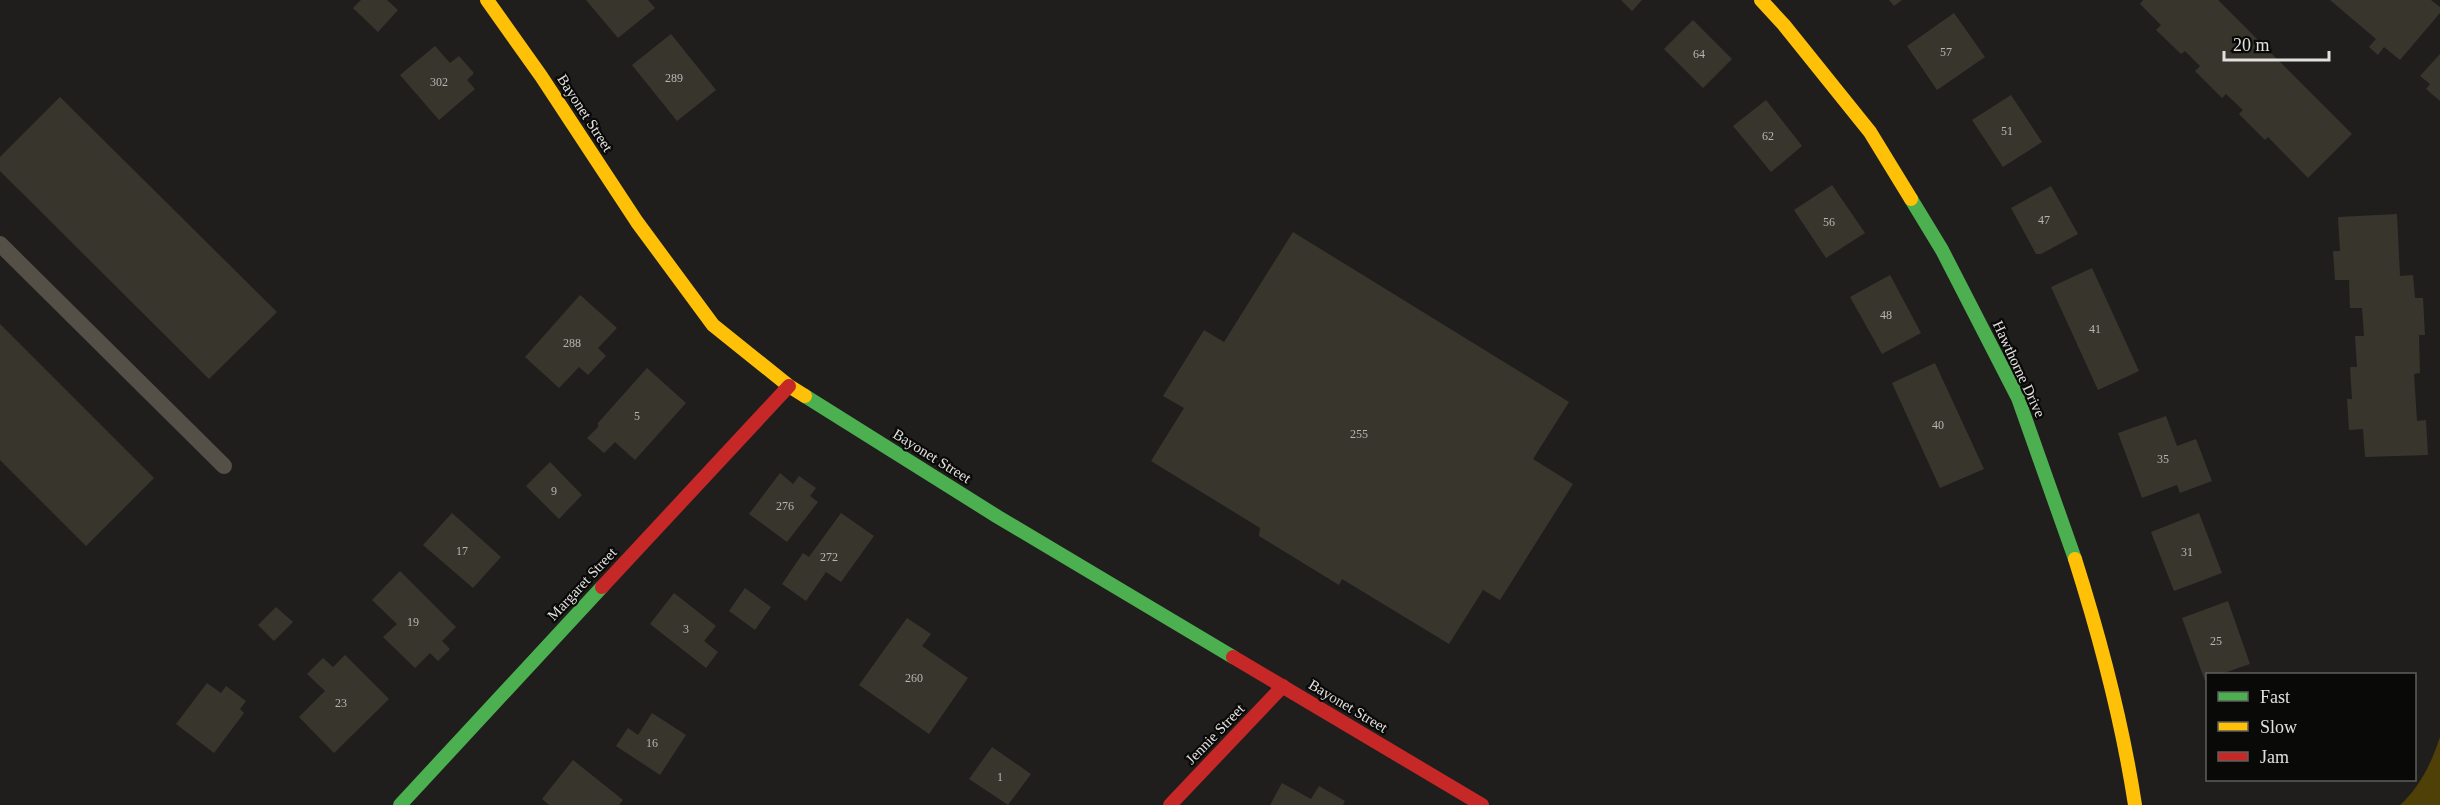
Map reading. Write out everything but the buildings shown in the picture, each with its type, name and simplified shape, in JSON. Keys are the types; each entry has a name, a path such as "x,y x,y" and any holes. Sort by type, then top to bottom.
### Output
{"street":[{"name":"Bayonet Street","path":"487,0 541,76 637,222 713,325 789,386 998,517 1482,805"},
{"name":"Hawthorne Drive","path":"1761,0 1784,25 1870,132 1942,250 2018,398 2056,502 2094,619 2124,735 2135,805"},
{"name":"Margaret Street","path":"400,805 789,386"},
{"name":"Jennie Street","path":"1170,805 1283,686"}],"lane":[{"path":"0,244 224,466"}],"shaded area":[{"path":"2440,737 2440,805 2400,805 2414,790 2424,774"}],"traffic: fast":[{"path":"1911,199 1942,250 2018,398 2075,559"},
{"path":"805,396 998,517 1233,657"},
{"path":"400,805 602,587"}],"traffic: slow":[{"path":"487,0 541,76 637,222 713,325 789,386 805,396"},
{"path":"1761,0 1784,25 1870,132 1911,199"},
{"path":"2075,559 2110,681 2135,805"}],"traffic: jam":[{"path":"602,587 789,386"},
{"path":"1233,657 1482,805"},
{"path":"1170,805 1283,686"}]}
